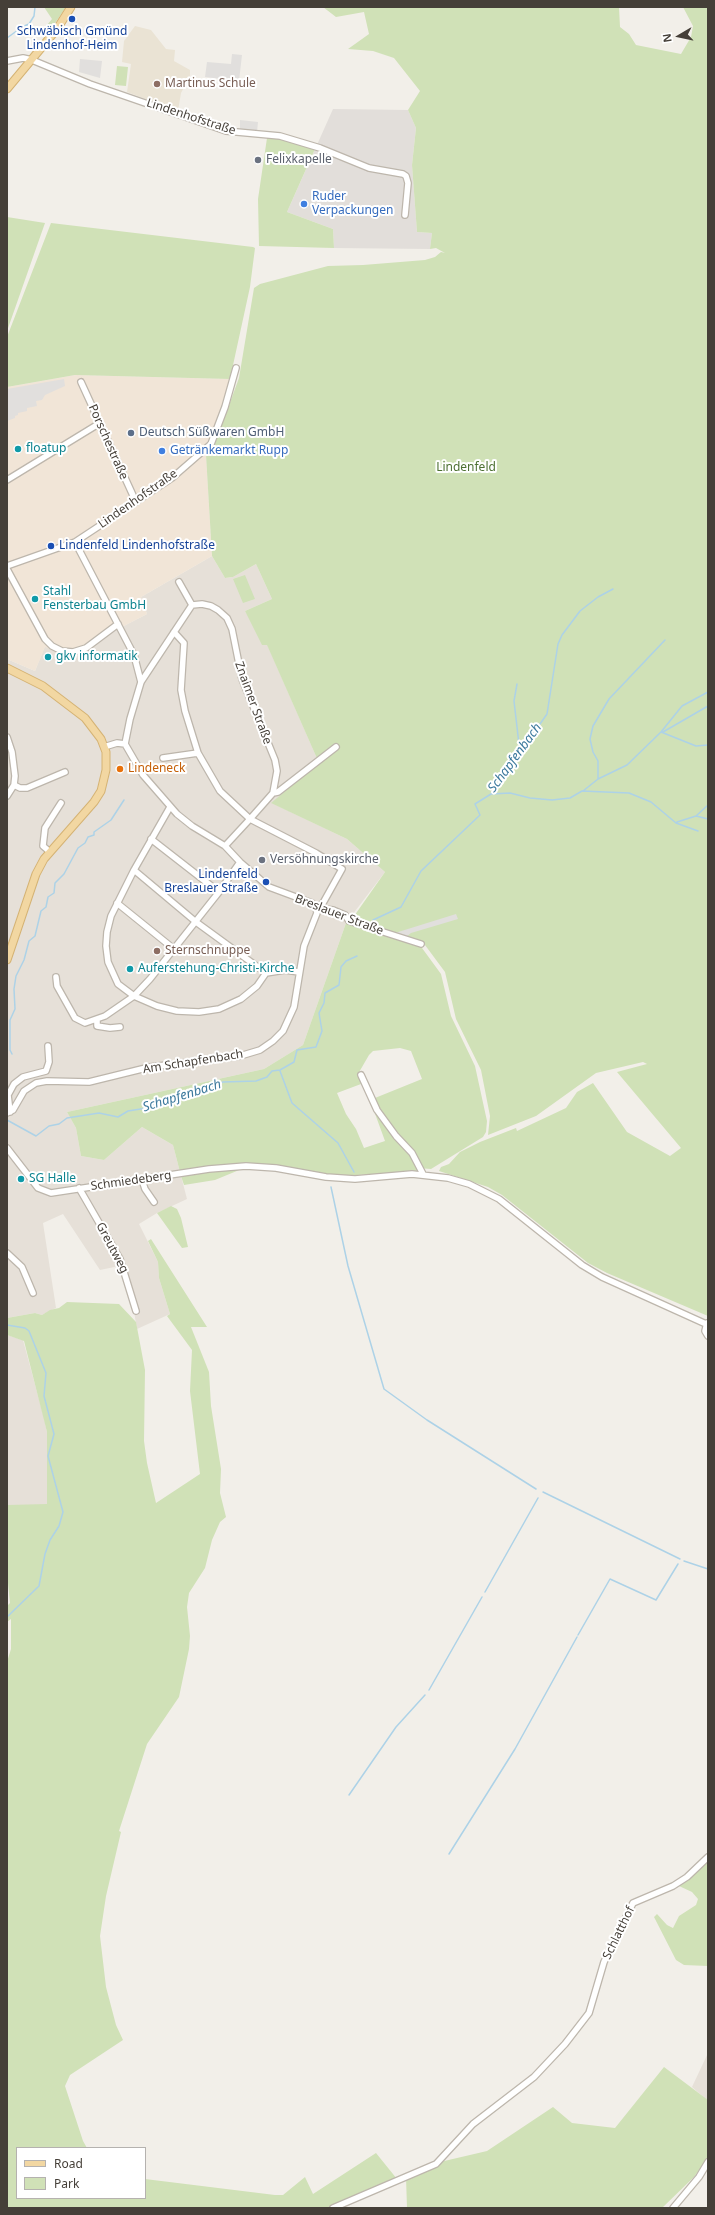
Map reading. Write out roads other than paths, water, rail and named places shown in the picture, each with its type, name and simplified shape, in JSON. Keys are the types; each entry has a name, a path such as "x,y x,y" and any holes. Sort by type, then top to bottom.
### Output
{"main road":[{"path":"7,89 32,60 71,7"},
{"path":"7,668 43,686 85,718 98,732 104,747 106,770 101,791 83,816 50,852 36,874 7,960"}],"street":[{"path":"7,61 23,58 32,60"},
{"name":"Lindenhofstraße","path":"32,60 90,84 226,131 280,136 320,148 369,168 403,174 406,176 408,183 405,215"},
{"name":"Lindenhofstraße","path":"7,566 75,542 172,478 210,444 225,407 236,368"},
{"name":"Porschestraße","path":"81,382 136,502"},
{"path":"7,480 100,423"},
{"path":"75,542 134,655 142,682"},
{"path":"7,569 45,639 52,646 62,651 73,652 86,648 118,624"},
{"path":"104,747 117,743 125,744 130,719 142,682 192,605 179,582"},
{"name":"Znaimer Straße","path":"192,605 202,604 218,610 229,622 244,685 275,760 277,771 273,794"},
{"path":"174,632 182,639 185,647 181,668 181,690 185,711 198,752 220,791 250,819 316,853 342,869 322,903 316,908"},
{"path":"7,736 14,765 14,785 7,796"},
{"name":"Breslauer Straße","path":"125,744 144,775 170,807 192,826 225,846 240,862 269,887 312,903 316,908 333,910 345,915 349,921 421,944"},
{"path":"225,846 273,794 278,792 336,748"},
{"path":"164,758 198,752"},
{"path":"14,785 20,788 27,788 65,772"},
{"path":"50,852 43,846 45,828 61,803"},
{"path":"170,807 117,903 107,932 106,946 108,962 118,984 134,996 157,1006 177,1010 209,1011 231,1005 241,999 257,986 266,973"},
{"path":"151,839 219,892"},
{"path":"56,976 57,986 75,1018 81,1023 97,1020 134,996 196,922 240,862"},
{"path":"134,870 196,922 266,973 285,970 299,972"},
{"path":"117,903 174,949"},
{"name":"Am Schapfenbach","path":"8,1113 24,1091 36,1083 47,1081 89,1082 150,1067 240,1056 260,1050 273,1041 289,1020 294,1007 304,946 317,913 316,908"},
{"path":"97,1020 97,1026 110,1028 120,1027"},
{"path":"8,1113 8,1095 14,1084 23,1077 46,1071 48,1046"},
{"path":"361,1075 377,1110 396,1136 412,1154 423,1174"},
{"name":"Schmiedeberg","path":"7,1148 38,1188 50,1193 227,1166 262,1166 326,1178 355,1179 423,1174 448,1178 469,1184 488,1194 531,1223 582,1264 602,1277 707,1323"},
{"path":"142,1180 145,1189 154,1202"},
{"name":"Greutweg","path":"78,1188 120,1259 136,1311"},
{"path":"7,1253 22,1267 33,1293"},
{"path":"707,1323 704,1331 708,1336"},
{"name":"Schlatthof","path":"333,2208 436,2164 474,2124 521,2088 544,2066 573,2034 593,2005 604,1962 633,1903 673,1886 687,1877 708,1856"},
{"path":"673,2208 699,2177 708,2163"}],"waterway":[{"path":"7,38 22,27 29,24 34,16 35,7"},
{"name":"Schapfenbach","path":"373,920 401,907 421,871 480,815 475,804 491,794 547,714 558,644 562,635 580,611 598,597 613,589"},
{"path":"598,779 598,761 593,752 590,739 593,726 609,699 665,640"},
{"path":"517,684 514,701 520,753"},
{"path":"661,732 682,706 708,692"},
{"path":"663,732 708,706"},
{"path":"583,791 598,779 627,765 661,732 696,746 708,745"},
{"path":"491,794 510,793 530,798 552,800 570,798 582,791 629,793 651,802 676,823 698,831"},
{"path":"12,1054 10,1050 10,1020 15,1009 14,989 16,976 24,960 29,941 35,936 41,911 46,907 48,897 54,893 55,883 64,874 78,848 85,843 88,837 94,835 94,832 111,820 124,800"},
{"path":"696,816 708,805"},
{"path":"677,822 696,816 708,819"},
{"name":"Schapfenbach","path":"7,1120 36,1136 49,1126 59,1124 67,1118 99,1113 118,1117 128,1111 147,1108 172,1096 196,1093 223,1082 256,1081 267,1077 272,1071 280,1070 294,1062 297,1050 316,1047 322,1031 319,1013 324,1003 325,993 339,985 341,967 346,961 357,956"},
{"path":"280,1071 292,1103 338,1143 354,1172"},
{"path":"331,1187 348,1266 384,1389 427,1420 536,1489"},
{"path":"7,1325 25,1328 29,1331 46,1373 44,1396 54,1434 48,1456 63,1512 59,1526 50,1540 45,1554 39,1586 7,1617"},
{"path":"543,1492 680,1559"},
{"path":"485,1592 538,1498"},
{"path":"684,1561 708,1569"},
{"path":"578,1635 610,1579 656,1600 678,1564"},
{"path":"429,1690 482,1597"},
{"path":"449,1854 515,1749 577,1637"},
{"path":"349,1795 396,1727 425,1695"}],"place":[{"name":"Schwäbisch Gmünd Lindenhof-Heim","path":"72,19"},
{"name":"Martinus Schule","path":"157,84"},
{"name":"Felixkapelle","path":"258,160"},
{"name":"Ruder Verpackungen","path":"304,204"},
{"name":"Deutsch Süßwaren GmbH","path":"131,433"},
{"name":"floatup","path":"18,449"},
{"name":"Getränkemarkt Rupp","path":"162,451"},
{"name":"Lindenfeld Lindenhofstraße","path":"51,546"},
{"name":"Stahl Fensterbau GmbH","path":"35,599"},
{"name":"gkv informatik","path":"48,657"},
{"name":"Lindeneck","path":"120,769"},
{"name":"Versöhnungskirche","path":"262,860"},
{"name":"Lindenfeld Breslauer Straße","path":"266,882"},
{"name":"Sternschnuppe","path":"157,951"},
{"name":"Auferstehung-Christi-Kirche","path":"130,969"},
{"name":"SG Halle","path":"21,1179"}],"park label":[{"name":"Lindenfeld","path":"466,468"}]}
